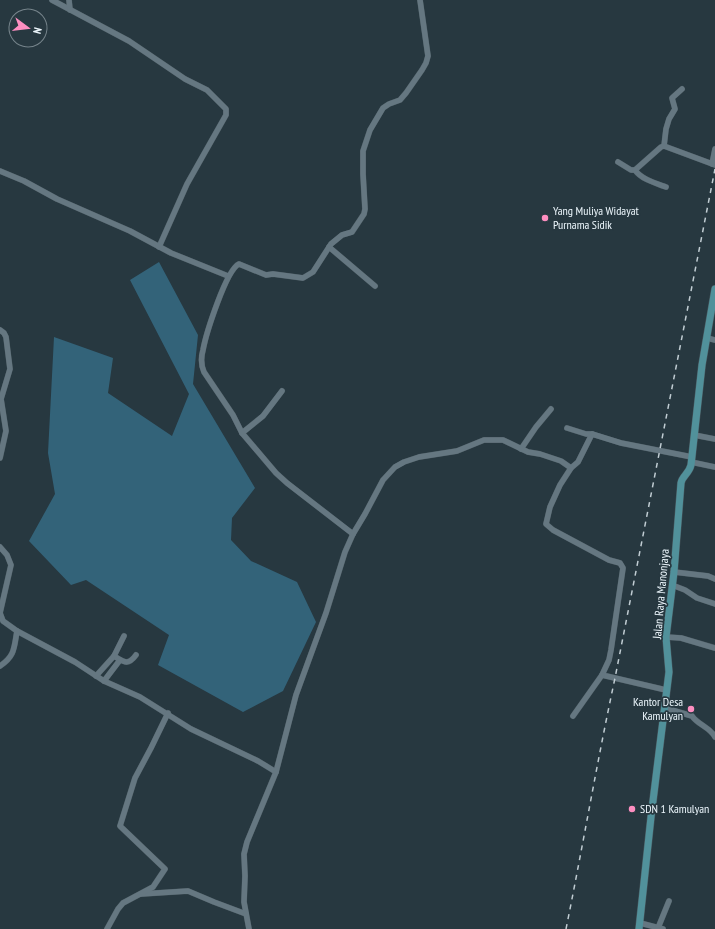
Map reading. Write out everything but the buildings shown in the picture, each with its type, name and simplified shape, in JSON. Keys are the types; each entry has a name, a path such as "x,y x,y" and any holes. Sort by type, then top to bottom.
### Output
{"main road":[{"name":"Jalan Raya Manonjaya","path":"639,926 669,672 666,637 674,572 682,481 690,470 702,365 711,339 715,289"}],"street":[{"path":"52,0 129,41 185,79 213,94 226,109 226,115 188,184 159,247"},
{"path":"69,0 70,10"},
{"path":"353,534 276,473 242,433 233,415 204,372 202,366 203,351 223,289 228,276 234,268 239,264 266,274 303,278 313,272 329,247 342,235 352,232 364,214 365,195 363,151 370,130 385,105 400,100 422,70 428,56 420,0"},
{"path":"664,146 666,129 669,119 675,109 672,98 682,89"},
{"path":"635,170 664,146 714,164 715,149"},
{"path":"618,162 630,169 635,170 637,173 650,181 666,187"},
{"path":"0,171 24,181 57,199 130,231 171,253 228,276"},
{"path":"329,247 375,286"},
{"path":"0,330 6,337 10,369 1,396 6,431 0,458"},
{"path":"242,433 263,416 282,391"},
{"path":"521,449 531,432 551,409"},
{"path":"567,428 621,443 691,459 715,467"},
{"path":"573,716 602,674 609,660 623,568 620,563 598,554 552,530 546,524 550,507 560,485 571,468 578,462 592,434"},
{"path":"694,435 715,439"},
{"path":"249,929 244,902 244,854 247,842 276,772 296,695 326,613 345,552 353,534 383,480 395,467 404,462 419,457 457,451 484,440 503,440 521,449 561,461 571,468"},
{"path":"0,547 7,555 11,565 0,613 3,621 18,632 74,662 104,681 140,697 168,713 191,729 258,761 276,772"},
{"path":"674,572 708,576 715,579"},
{"path":"672,585 685,590 695,598 715,604"},
{"path":"0,666 12,655 18,632"},
{"path":"96,676 114,656 124,636"},
{"path":"666,637 681,638 715,648"},
{"path":"114,656 120,660 130,662 136,655"},
{"path":"104,681 120,660"},
{"path":"602,674 666,690"},
{"path":"664,708 692,716 695,721 714,735 715,727"},
{"path":"108,929 120,906 126,900 153,886 165,868 121,828 120,824 135,778 168,713"},
{"path":"137,895 185,890 246,914"},
{"path":"639,926 661,928 670,901"}],"shaded area":[{"path":"159,262 198,335 193,384 255,488 232,518 231,540 251,561 297,582 316,622 283,691 243,712 158,665 169,635 86,580 71,585 29,541 55,494 48,453 54,337 113,358 108,393 172,436 189,394 130,280"}],"railway":[{"path":"566,929 715,169"}],"place":[{"name":"Yang Muliya Widayat Purnama Sidik","path":"545,218"},
{"name":"Kantor Desa Kamulyan","path":"691,709"},
{"name":"SDN 1 Kamulyan","path":"632,809"}]}
